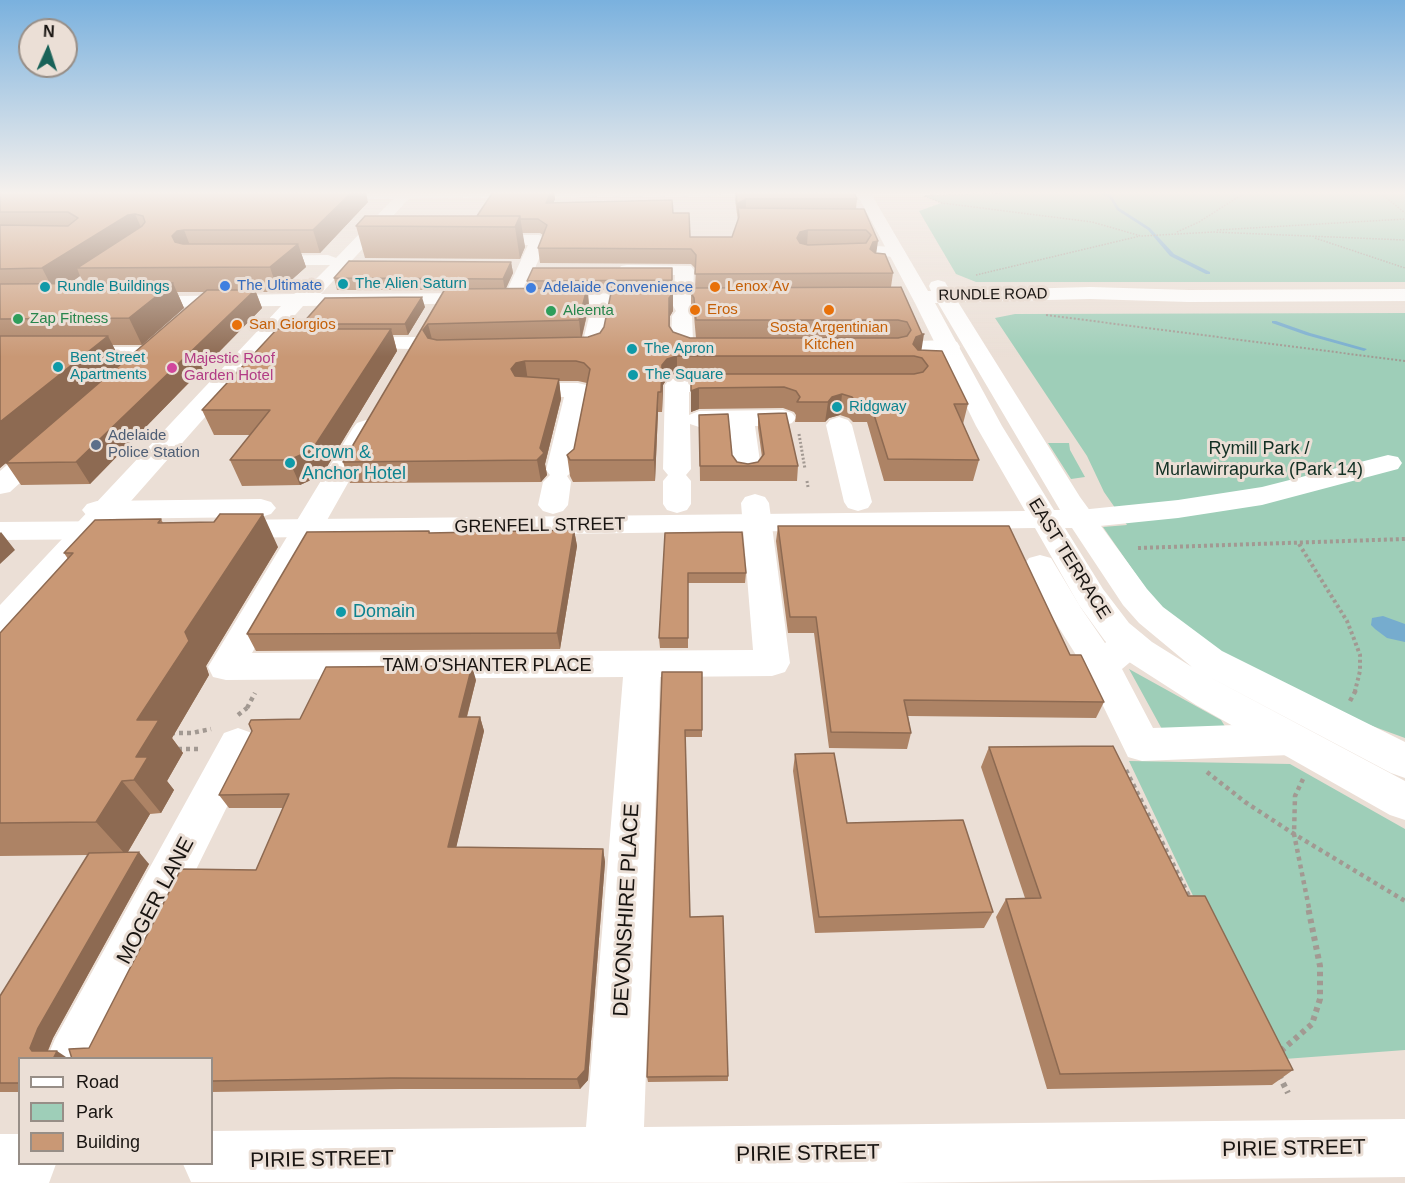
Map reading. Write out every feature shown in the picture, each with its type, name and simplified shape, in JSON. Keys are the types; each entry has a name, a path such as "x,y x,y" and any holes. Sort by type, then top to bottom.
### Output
{"street":[{"path":"0,627 298,300 318,288 343,247"},
{"path":"334,263 355,247"},
{"path":"513,299 536,263 538,247"},
{"name":"EAST TERRACE","path":"892,247 899,257 913,297 954,369 1056,510 1135,597 1179,639 1226,669 1405,761"},
{"path":"877,257 899,257"},
{"path":"237,260 364,266"},
{"path":"504,266 536,263"},
{"path":"605,270 685,270 682,344 691,348 735,348"},
{"name":"EAST TERRACE","path":"931,274 995,380 1101,611 1115,654 1209,694 1405,802"},
{"name":"RUNDLE ROAD","path":"913,297 946,297 982,301 1189,296 1405,296"},
{"path":"117,301 603,299 683,307 760,298"},
{"path":"331,343 412,353 442,299"},
{"path":"535,350 581,349 593,345 603,299"},
{"path":"124,376 209,300"},
{"path":"0,354 166,338"},
{"path":"259,343 287,343"},
{"path":"954,369 974,345"},
{"path":"919,355 954,369 995,380"},
{"path":"677,485 677,385 759,385"},
{"path":"528,390 578,390 557,486"},
{"path":"314,518 379,406"},
{"path":"699,418 742,418 791,423"},
{"path":"742,418 751,496"},
{"path":"839,425 858,502"},
{"path":"0,486 66,428"},
{"path":"1056,510 1178,510 1262,496 1375,461"},
{"name":"GRENFELL STREET","path":"584,515 677,485 751,496 1056,510"},
{"name":"GRENFELL STREET","path":"314,518 557,486 584,515"},
{"name":"GRENFELL STREET","path":"0,511 99,520 584,515 751,496 1056,510"},
{"name":"TAM O'SHANTER PLACE","path":"314,518 226,667 772,663 751,496"},
{"name":"GRENFELL STREET","path":"0,531 99,520"},
{"path":"1040,565 1068,615 1115,654 1142,745 1290,739"},
{"name":"DEVONSHIRE PLACE","path":"613,1156 642,664"},
{"name":"MOGER LANE","path":"75,1057 234,725"},
{"name":"PIRIE STREET","path":"213,1161 1405,1148"},
{"path":"0,1164 18,1163"}],"path":[{"path":"969,277 1094,247"},
{"path":"1342,247 1405,268"},
{"path":"1044,315 1405,361"},
{"path":"791,423 805,469"},
{"path":"807,481 808,488"},
{"path":"1137,548 1405,539"},
{"path":"1299,543 1347,621 1360,655 1358,685 1346,708"},
{"path":"165,738 168,733 198,732 234,725 269,667"},
{"path":"1178,744 1222,786 1294,834 1405,901"},
{"path":"171,749 190,749"},
{"path":"1121,761 1196,910"},
{"path":"1279,1053 1312,1024 1320,999 1320,966 1294,834 1296,796 1306,773"},
{"path":"1275,1068 1288,1094"}],"green space":[{"path":"940,247 1405,247 1405,282 976,282 956,274"},
{"name":"Rymill Park / Murlawirrapurka (Park 14)","path":"1405,313 1405,738 1364,723 1242,667 1160,609 1103,527 1127,525 1104,492 1087,456 995,318 1015,314"},
{"path":"1048,443 1069,443 1070,450 1085,477 1071,479"},
{"path":"1129,669 1221,720 1226,728 1163,731"},
{"path":"1129,761 1290,764 1405,829 1405,1050 1271,1060"}],"water":[{"path":"1383,616 1405,624 1405,642 1387,638 1371,625 1372,618"}],"building":[{"path":"0,247 76,247 42,268 0,269"},
{"path":"109,247 294,247 270,267 77,268"},
{"path":"871,247 875,253 885,254 893,273 695,274 696,255 691,249 538,248"},
{"path":"349,261 511,262 503,279 334,278"},
{"path":"533,268 672,268 672,280 527,281"},
{"path":"173,283 129,318 0,319 0,284"},
{"path":"901,287 924,334 916,337 913,344 918,350 942,351 968,404 954,404 979,460 888,459 870,402 856,402 852,397 842,394 832,397 828,402 797,402 800,397 796,391 784,387 699,388 691,391 691,374 914,374 923,372 928,366 922,358 914,356 677,356 667,359 662,365 654,460 570,460 567,455 574,449 590,369 584,363 576,361 525,361 516,363 511,369 515,376 559,379 540,448 544,453 537,460 343,462 445,289 587,288 579,320 428,324 423,330 428,338 437,340 588,337 600,333 604,327 612,288 670,288 673,293 669,298 669,326 673,332 690,338 898,338 907,336 911,330 907,322 898,320 696,320 694,298 691,293 693,288"},
{"path":"207,290 255,290 76,462 6,463"},
{"path":"422,297 405,324 302,324 325,298"},
{"path":"277,329 391,329 312,450 289,460 230,460 270,410 202,410"},
{"path":"0,336 108,336 0,422"},
{"path":"786,413 798,466 700,466 699,415 728,414 732,455 737,462 748,464 758,462 764,454 758,414"},
{"path":"220,514 263,514 185,632 189,641 137,720 159,720 136,757 148,757 134,780 122,781 96,822 0,823 0,633 73,553 64,553 95,520 161,519 158,523 214,522"},
{"path":"778,526 1009,526 1070,655 1081,655 1104,702 904,700 911,733 831,732 816,617 790,617"},
{"path":"574,530 557,633 247,634 307,532 429,531 429,533"},
{"path":"742,532 746,573 688,573 688,638 659,638 665,533"},
{"path":"472,666 459,717 480,717 448,847 603,849 585,1070 577,1079 392,1078 213,1081 213,1057 71,1057 69,1049 89,1048 181,869 256,870 289,794 219,795 252,731 249,724 251,720 300,719 326,667"},
{"path":"662,672 702,672 702,730 685,730 690,917 723,916 728,1076 647,1077"},
{"path":"1113,746 1188,896 1205,896 1293,1070 1060,1074 1006,899 1041,898 989,747"},
{"path":"834,753 847,823 963,820 993,912 819,917 795,754"},
{"path":"139,852 38,1028 30,1048 32,1051 57,1051 54,1057 18,1057 18,1083 0,1083 0,996 89,853"}],"waterway":[{"path":"1165,247 1172,255 1208,273"},
{"path":"1274,322 1364,349"}],"place":[{"name":"The Alien Saturn","path":"343,284"},
{"name":"The Ultimate","path":"225,286"},
{"name":"Rundle Buildings","path":"45,287"},
{"name":"Lenox Av","path":"715,287"},
{"name":"Adelaide Convenience","path":"531,288"},
{"name":"Eros","path":"695,310"},
{"name":"Sosta Argentinian Kitchen","path":"829,310"},
{"name":"Aleenta","path":"551,311"},
{"name":"Zap Fitness","path":"18,319"},
{"name":"San Giorgios","path":"237,325"},
{"name":"The Apron","path":"632,349"},
{"name":"Bent Street Apartments","path":"58,367"},
{"name":"Majestic Roof Garden Hotel","path":"172,368"},
{"name":"The Square","path":"633,375"},
{"name":"Ridgway","path":"837,407"},
{"name":"Adelaide Police Station","path":"96,445"},
{"name":"Crown & Anchor Hotel","path":"290,463"},
{"name":"Domain","path":"341,612"}]}
